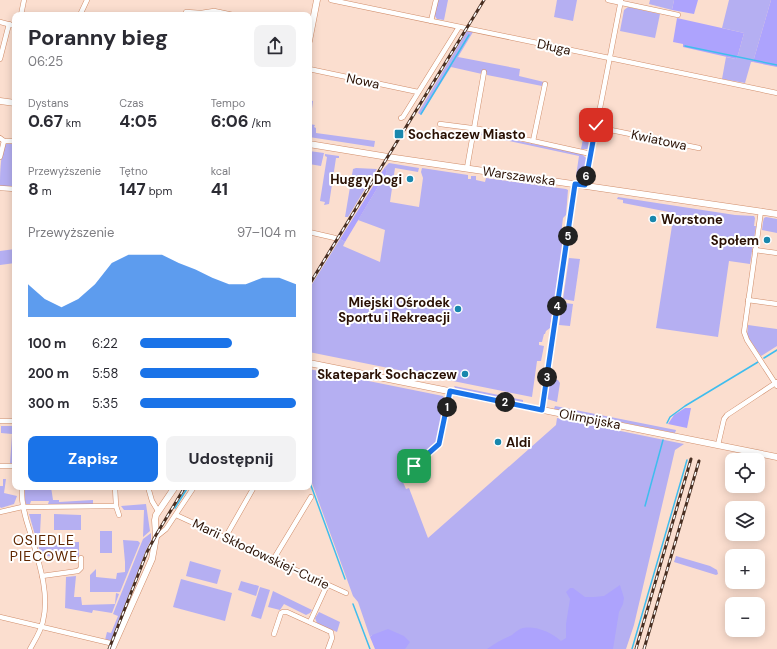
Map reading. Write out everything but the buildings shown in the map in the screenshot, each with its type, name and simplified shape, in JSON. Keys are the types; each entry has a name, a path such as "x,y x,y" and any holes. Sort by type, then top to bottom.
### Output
{"street":[{"path":"22,12 24,0"},
{"path":"81,12 87,0"},
{"path":"312,24 317,0"},
{"name":"Długa","path":"331,0 777,93"},
{"path":"431,21 436,0"},
{"path":"608,0 621,1 678,15"},
{"path":"585,185 621,1"},
{"path":"0,22 12,25"},
{"path":"0,59 9,24"},
{"path":"401,118 459,27"},
{"name":"Nowa","path":"312,70 418,92"},
{"path":"467,168 484,72"},
{"path":"532,141 545,84"},
{"path":"0,101 12,103"},
{"path":"440,124 474,129 591,154"},
{"name":"Kwiatowa","path":"596,127 699,148"},
{"path":"0,157 2,139 12,141"},
{"name":"Warszawska","path":"312,144 777,214"},
{"path":"542,410 575,184"},
{"path":"0,188 12,189"},
{"path":"718,445 724,419 727,415 776,384 745,336 744,327 761,211"},
{"path":"312,233 335,238"},
{"path":"756,250 777,253"},
{"path":"748,300 777,304"},
{"name":"Olimpijska","path":"312,364 777,457"},
{"path":"404,476 439,444 450,391"},
{"path":"0,421 12,421"},
{"path":"0,466 12,466"},
{"path":"22,490 22,507 42,576 44,612 41,627 30,649"},
{"path":"115,490 116,506 119,515"},
{"path":"149,490 152,501 158,511"},
{"path":"0,618 41,627 113,647 152,559 156,537 154,520 158,511 173,490"},
{"path":"156,537 166,529 192,490"},
{"path":"225,538 252,490"},
{"path":"273,560 311,497"},
{"path":"0,512 22,507 116,506"},
{"name":"Marii Skłodowskiej-Curie","path":"176,515 346,593"},
{"path":"42,576 78,571 81,568 81,558"},
{"path":"310,622 326,585"},
{"path":"274,634 279,617 283,612 287,612 331,632 333,635 328,649"}],"shaded area":[{"path":"437,0 448,0 444,20 437,19 434,15"},
{"path":"557,0 577,0 573,21 554,17"},
{"path":"650,0 674,0 672,10 649,4"},
{"path":"674,0 698,0 694,14 672,10"},
{"path":"729,0 771,0 753,62 751,62 745,83 722,79 726,57 736,59 744,33 722,28"},
{"path":"771,0 777,0 777,67 753,62"},
{"path":"628,7 660,14 655,38 620,31 624,10"},
{"path":"677,18 744,33 736,59 683,47 683,44 673,42"},
{"path":"467,31 473,32 458,57 520,69 519,76 544,82 542,86 487,75 486,71 482,74 451,67 421,115 418,113"},
{"path":"312,124 315,125 314,127 316,128 316,133 375,141 374,147 312,137"},
{"path":"586,124 593,126 589,149 581,149"},
{"path":"475,132 582,154 587,159 583,177 576,176 579,156 476,134 475,138 473,137"},
{"path":"7,143 12,144 12,187 0,186 0,170"},
{"path":"312,151 324,153 321,166 312,164"},
{"path":"325,154 339,156 339,158 336,158 329,204 324,205 325,202 320,201 327,157"},
{"name":"Miejski Ośrodek Sportu i Rekreacji","path":"389,163 419,168 418,172 395,168 390,202 419,207 423,178 421,172 422,168 468,175 468,179 471,179 471,176 476,176 476,180 485,182 486,178 568,190 566,215 563,218 561,234 564,238 550,328 544,334 542,342 539,342 539,345 544,346 541,361 537,361 532,397 312,353 312,284 340,239 345,242 343,246 380,262 385,230 358,220 387,172 385,167"},
{"path":"385,167 387,172 345,242 340,239"},
{"path":"353,169 377,169 348,217 345,217"},
{"path":"618,197 735,215 754,216 754,226 756,226 750,264 729,261 718,337 656,328 674,213 623,203 623,200 617,199"},
{"path":"764,218 777,219 777,233 762,230"},
{"path":"12,249 12,263 0,265 0,251"},
{"path":"569,258 580,259 574,301 563,299"},
{"path":"562,303 573,304 570,326 559,325"},
{"path":"748,325 777,329 777,346 761,356 747,336"},
{"path":"312,370 443,396 445,400 437,441 433,447 402,473 403,482 406,489 409,488 428,538 556,425 557,418 684,444 675,450 634,625 626,649 377,649 372,635 370,637 358,602 353,596 312,483"},
{"path":"550,380 558,380 560,383 557,402 547,399"},
{"path":"454,386 523,400 523,403 456,390"},
{"path":"555,406 676,430 675,433 554,409"},
{"path":"685,408 691,408 687,428 668,424 674,415"},
{"path":"1,426 12,426 12,434 1,433"},
{"path":"12,434 12,464 10,464"},
{"path":"3,479 6,479 4,493 17,496 14,504 1,508 0,486 3,486"},
{"path":"25,490 51,490 53,500 59,500 59,502 93,500 93,504 48,504 49,501 31,501 30,504 26,504 24,498"},
{"path":"146,504 150,531 143,537 144,510 124,510 121,506"},
{"path":"29,514 41,514 40,534 46,535 47,543 79,542 79,557 41,556"},
{"path":"54,514 81,515 81,530 54,530"},
{"path":"100,531 112,531 112,553 100,553"},
{"path":"151,533 151,540 111,640 105,640 107,632 111,633 118,616 113,614 143,539"},
{"path":"123,540 138,541 140,543 120,592 90,592 90,575 96,569 96,577 116,579 117,573 125,572"},
{"path":"676,556 710,566 717,570 718,574 716,575 674,562"},
{"path":"190,561 221,570 217,584 186,576"},
{"path":"76,576 74,597 81,597 82,605 115,604 116,593 119,594 112,613 93,610 92,613 65,608 66,577"},
{"path":"181,579 232,593 225,621 173,607"},
{"path":"241,581 259,586 256,596 238,590"},
{"path":"620,585 624,598 619,612 613,649 487,649 520,629 525,628 536,628 542,630 561,641 566,638 566,624 570,599 566,592 570,588 573,588 585,597 594,597 604,596"},
{"path":"260,587 270,590 261,619 251,616"},
{"path":"273,591 312,610 306,615 284,604 280,610 268,607"},
{"path":"319,612 340,622 337,632 317,623 315,618"},
{"path":"388,629 404,636 410,642 405,649 375,649 370,637"}],"waterway":[{"path":"421,114 469,35"},
{"path":"685,46 777,65"},
{"path":"764,358 777,350"},
{"path":"667,423 670,417 685,406 758,362"},
{"path":"645,506 663,440"},
{"path":"632,649 687,460"},
{"path":"312,488 345,579"},
{"path":"175,508 186,490"},
{"path":"353,604 370,649"}],"railway":[{"path":"312,280 484,0"},
{"path":"636,649 691,459"},
{"path":"644,649 699,461"},
{"path":"109,649 147,552 183,490"}],"place":[{"name":"Sochaczew Miasto","path":"399,134"},
{"name":"Huggy Dogi","path":"410,179"},
{"name":"Worstone","path":"653,219"},
{"name":"Społem","path":"767,240"},
{"name":"Miejski Ośrodek Sportu i Rekreacji","path":"458,309"},
{"name":"Skatepark Sochaczew","path":"465,374"},
{"name":"Aldi","path":"498,442"}],"district":[{"name":"OSIEDLE PIECOWE","path":"44,548"}],"route":[{"path":"414,466 439,444 450,391 542,410 575,184 585,185 596,125"}]}
